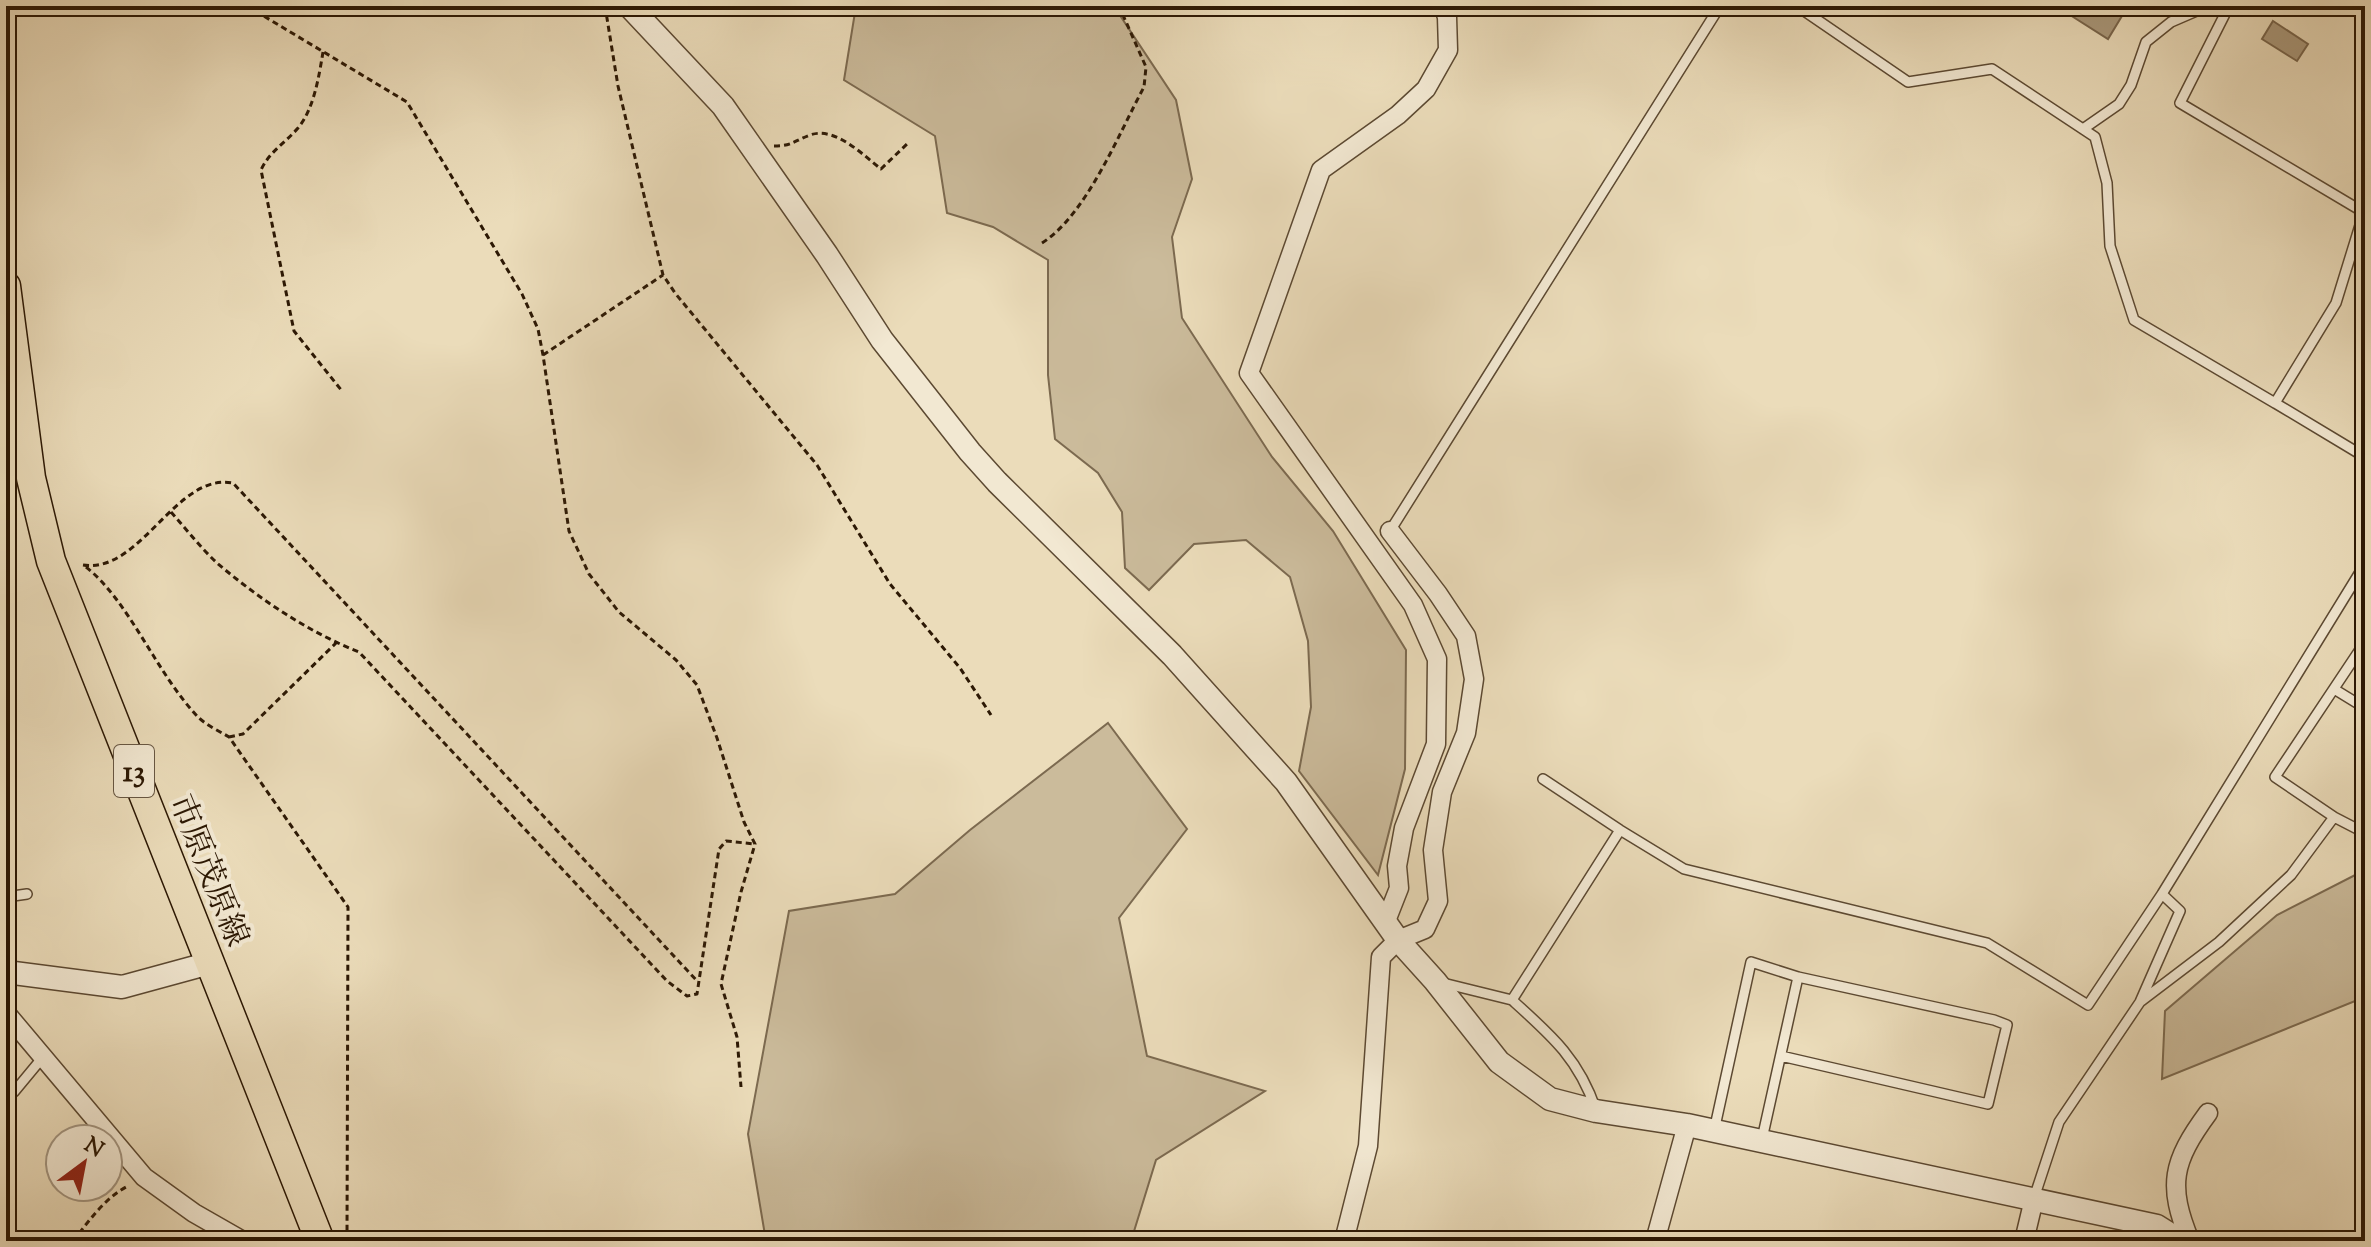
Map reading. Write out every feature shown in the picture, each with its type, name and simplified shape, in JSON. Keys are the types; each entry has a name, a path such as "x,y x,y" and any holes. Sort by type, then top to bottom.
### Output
{"main road":[{"name":"市原茂原線","path":"6,286 31,478 51,561 320,1241"}],"street":[{"path":"629,6 723,106 882,340 970,452 1172,655 1286,782 1392,931 1499,1062 1550,1099 1596,1111 1687,1125 2157,1226 2181,1241"},
{"path":"1344,1241 1368,1146 1381,957 1392,931 1399,888 1397,866 1404,828 1436,744 1437,659 1413,605 1249,373 1321,170 1398,115 1426,89 1448,50 1447,17 1443,6"},
{"path":"1390,531 1466,636 1474,679 1466,733 1442,792 1433,850 1438,901 1425,929 1392,931"},
{"path":"6,972 122,987 210,963"},
{"path":"6,1013 144,1177 194,1213 243,1241"},
{"path":"2190,1241 2174,1195 2175,1176 2181,1158 2208,1113"},
{"path":"1655,1241 1687,1125"},
{"path":"2024,1241 2034,1199"}],"lane":[{"path":"1390,531 1720,6"},
{"path":"1797,6 1908,82 1992,69 2095,137 2107,183 2110,246 2134,320 2365,457"},
{"path":"2083,129 2119,104 2131,85 2146,42 2171,22 2208,6"},
{"path":"2229,6 2180,103 2364,212 2336,303 2275,403"},
{"path":"1543,779 1684,869 1987,943 2088,1005 2162,894 2365,564"},
{"path":"2365,642 2275,777 2334,817 2365,833"},
{"path":"2334,689 2365,708"},
{"path":"2140,1002 2219,942 2291,875 2334,817"},
{"path":"1512,1000 1620,830"},
{"path":"6,897 27,894"},
{"path":"2034,1199 2059,1122 2140,1002 2180,911 2162,894"},
{"path":"1714,1131 1751,962 1798,977 2007,1025 1988,1104 1781,1056"},
{"path":"1762,1141 1798,977"},
{"path":"1435,981 1512,1000 1569,1054 1596,1111"},
{"path":"6,1092 14,1092 43,1057"}],"path":[{"path":"247,6 407,102 522,294 538,329 569,531 589,574 619,612 666,652 697,685 744,822 755,844 721,984 737,1037 741,1087"},
{"path":"605,6 618,86 663,275 817,465 890,584 960,668 991,715"},
{"path":"1042,243 1054,236 1082,204 1144,87 1146,67 1119,6"},
{"path":"323,52 318,82 299,127 265,161 261,170 294,331 342,391"},
{"path":"750,146 791,146 812,134 833,135 881,169 907,144"},
{"path":"543,355 663,275"},
{"path":"51,561 99,567 124,552 197,491 218,480 233,483 699,983"},
{"path":"171,512 216,561 262,597 336,643 359,652 667,981 687,996 697,994 719,849 726,841 755,844"},
{"path":"83,565 103,581 163,673 200,719 229,737 348,907 347,1236 344,1241"},
{"path":"229,737 243,734 336,643"},
{"path":"73,1241 94,1214 117,1192 144,1177"}],"shaded area":[{"path":"856,6 1077,6 1119,14 1176,100 1192,179 1172,237 1182,318 1272,457 1333,531 1406,650 1405,769 1378,875 1299,771 1311,707 1308,641 1290,577 1246,540 1194,544 1149,590 1125,568 1122,512 1098,473 1055,439 1048,375 1048,260 993,227 947,213 935,136 844,80"},
{"path":"2060,6 2128,6 2108,39"},
{"path":"2273,21 2308,44 2297,61 2262,39"},
{"path":"1108,723 1187,829 1119,918 1147,1056 1265,1091 1156,1160 1131,1241 766,1241 748,1134 789,911 895,894 970,830"},
{"path":"2365,870 2365,997 2162,1079 2165,1011 2277,915"}]}
